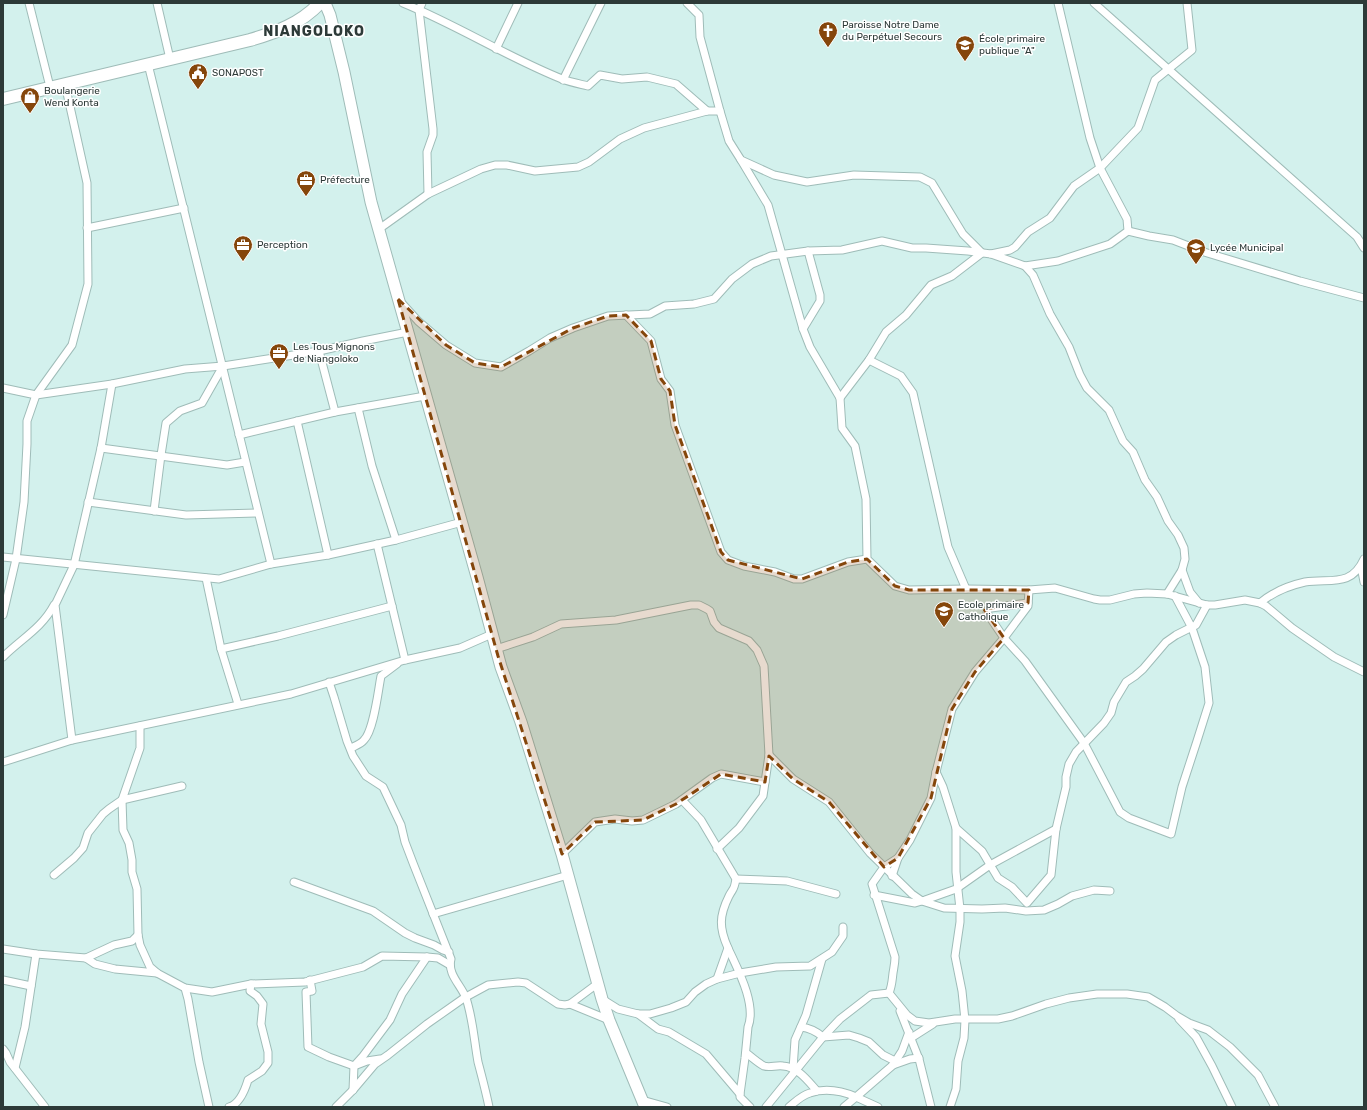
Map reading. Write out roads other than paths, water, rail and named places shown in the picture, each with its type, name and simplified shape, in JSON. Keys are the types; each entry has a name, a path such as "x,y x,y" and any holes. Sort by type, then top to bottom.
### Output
{"highway":[{"path":"3,99 264,36 289,26 303,18 320,3"}],"main road":[{"path":"325,3 330,15 346,79 371,202 462,522 496,649 562,854 597,984 609,1020 644,1104"}],"street":[{"path":"29,3 50,87"},
{"path":"157,3 170,59"},
{"path":"403,3 420,6 496,49 563,80 588,86 600,75 622,79 646,77 676,84 707,111"},
{"path":"496,49 518,3"},
{"path":"563,80 601,3"},
{"path":"687,3 699,15 700,37 729,141 768,205 803,329 810,347 840,398 842,428 855,446 866,499 867,559 895,586 909,590 1029,590 1054,588 1094,600 1110,600 1134,594 1147,593 1167,594 1207,605 1246,600 1260,603 1266,606 1292,628 1334,657 1353,665 1364,672"},
{"path":"1058,3 1090,138 1100,168 1127,219 1128,230"},
{"path":"1094,3 1357,237 1364,248"},
{"path":"991,254 1010,250 1015,247 1028,232 1050,218 1074,186 1100,168 1138,128 1155,80 1192,50 1187,3"},
{"path":"420,6 433,129 433,134 427,152 428,194"},
{"path":"148,64 271,564"},
{"path":"3,616 16,559 24,502 27,421 36,395 72,345 88,284 87,183 65,84"},
{"path":"379,230 428,194 481,169 495,165 507,165 535,171 578,167 589,162 620,139 644,128 707,111 720,111"},
{"path":"741,160 774,175 807,182 854,175 920,178 932,183 963,234 982,253"},
{"path":"87,228 184,208"},
{"path":"398,298 418,321 446,345 475,363 501,367 550,338 608,316 650,314 666,306 694,304 714,299 732,280 752,264 771,256 808,250 842,250 882,241 912,248 991,254 1025,266 1058,261 1110,244 1128,230"},
{"path":"1128,230 1148,236 1173,240 1204,252 1300,281 1364,298"},
{"path":"803,329 820,301 820,295 808,250"},
{"path":"840,398 869,360 886,332 906,315 931,285 952,276 982,253"},
{"path":"1025,266 1033,275 1050,314 1069,347 1087,388 1109,410 1123,441 1132,452 1145,480 1157,497 1168,521 1178,535 1184,548 1185,559 1182,570 1167,594"},
{"path":"626,315 651,341 661,379 670,391 675,425 721,552 728,560 744,566 775,572 794,579 802,579 848,562 867,559"},
{"path":"3,388 36,395 112,384 185,370 319,352 408,332"},
{"path":"319,352 335,412"},
{"path":"869,360 901,376 913,393 948,547 966,589"},
{"path":"154,511 166,423 180,412 202,403 223,366"},
{"path":"3,657 49,616 74,565 101,448 112,384"},
{"path":"239,435 335,412 425,396"},
{"path":"358,408 372,466 396,540"},
{"path":"297,421 328,554"},
{"path":"101,448 226,465 245,462"},
{"path":"88,502 186,515 258,513"},
{"path":"3,557 219,579 271,564 396,540 462,522"},
{"path":"377,544 403,660"},
{"path":"1362,562 1364,582"},
{"path":"1260,603 1278,590 1293,585 1318,580 1332,582 1345,579 1355,574 1362,562"},
{"path":"1182,570 1190,592 1199,603"},
{"path":"206,578 221,649 238,704"},
{"path":"892,876 898,858 910,840 931,798 952,709 975,672 1004,638 1028,606 1029,590"},
{"path":"1028,602 988,609 988,614 1004,638 1025,660 1084,743 1120,812 1129,818 1171,834 1182,787 1208,703 1205,667 1192,628 1175,596"},
{"path":"55,605 72,740"},
{"path":"496,649 527,639 561,624 616,620 700,605 710,611 714,622 719,628 749,641 757,650 764,666 769,755 763,796 739,828 717,849"},
{"path":"1027,902 1051,875 1056,829 1066,787 1066,777 1069,764 1076,752 1104,723 1111,713 1114,702 1126,682 1143,669 1166,642 1196,625 1207,605"},
{"path":"221,649 278,636 392,606"},
{"path":"3,762 72,740 291,694 403,660 460,648 492,634"},
{"path":"351,748 364,741 368,734 373,719 381,676 403,660"},
{"path":"329,682 347,742 351,748 353,756 366,776 383,787 389,799 401,825 405,842 452,959 450,965 452,974 466,998 472,1020 478,1061 489,1107"},
{"path":"140,726 140,748 122,800 123,830 129,843 132,860 132,872 137,889 138,935 140,945 150,966 157,973 185,988 212,992 251,984 305,982 363,967 382,956 438,958 450,965"},
{"path":"769,755 793,779 828,802 870,853 892,876 922,901 944,908 1005,908 1026,911 1044,910 1072,896 1094,890 1110,891"},
{"path":"936,772 943,787 956,828 956,872 960,909 955,956 962,991 965,1020 964,1038 958,1061 956,1089 950,1107"},
{"path":"562,854 595,822 615,819 632,821 642,820 676,804 712,778 721,774 765,782"},
{"path":"54,876 83,848 88,833 103,814 122,800 182,786"},
{"path":"682,800 701,820 736,879 734,888 720,918 722,935 749,996 750,1022 748,1027 740,1094"},
{"path":"956,828 982,851 998,878 1012,887 1037,910"},
{"path":"874,895 915,903 922,901 958,887 990,864 1056,829"},
{"path":"889,993 893,980 895,957 890,937 874,895 872,884 884,867 898,858"},
{"path":"433,914 568,875"},
{"path":"736,879 787,882 836,894"},
{"path":"294,882 373,911 405,933 449,952"},
{"path":"602,999 618,1009 638,1014 650,1014 671,1008 684,1003 706,984 717,979 740,973 776,968 810,966 822,960 832,952 842,936 843,927"},
{"path":"86,958 114,945 132,941 138,935"},
{"path":"717,979 728,948"},
{"path":"3,949 36,954 86,958 95,964 115,970 157,973"},
{"path":"15,1068 24,1027 36,954"},
{"path":"353,1090 354,1066 390,1020 402,994 427,957"},
{"path":"795,1070 795,1040 806,1015 822,960"},
{"path":"3,980 31,986"},
{"path":"310,980 312,991 306,992 308,1047 354,1066 367,1061 384,1058"},
{"path":"336,1107 375,1064 427,1024 488,985 518,982 531,985 558,1004 565,1005 570,1004 597,984"},
{"path":"229,1107 237,1103 248,1080 262,1071 268,1062 268,1052 261,1024 263,1004 257,996 250,991 251,984"},
{"path":"185,988 208,1107"},
{"path":"889,993 907,1015 922,1023 955,1019 998,1019 1069,998 1097,994 1127,994 1148,997 1189,1023 1208,1030 1230,1047 1258,1075 1275,1107"},
{"path":"766,1107 823,1037 840,1020 871,995 889,993"},
{"path":"570,1004 609,1020"},
{"path":"899,1005 918,1058 931,1107"},
{"path":"638,1014 658,1028 669,1032 706,1054 740,1094 740,1097 750,1107"},
{"path":"1177,1016 1196,1037 1232,1107"},
{"path":"844,1107 894,1063 910,1035 938,1021"},
{"path":"801,1027 816,1031 823,1037 849,1035 859,1038 869,1042 894,1063"},
{"path":"3,1049 15,1068 45,1107"},
{"path":"746,1053 764,1066 787,1066 795,1070 818,1092"},
{"path":"894,1063 918,1058"},
{"path":"789,1107 809,1093 838,1091 878,1107"},
{"path":"644,1104 667,1107"}],"place":[{"name":"Paroisse Notre Dame du Perpétuel Secours","path":"828,48"},
{"name":"École primaire publique \"A\"","path":"965,62"},
{"name":"SONAPOST","path":"198,90"},
{"name":"Boulangerie Wend Konta","path":"30,114"},
{"name":"Préfecture","path":"306,197"},
{"name":"Perception","path":"243,262"},
{"name":"Lycée Municipal","path":"1196,265"},
{"name":"Les Tous Mignons de Niangoloko","path":"279,370"},
{"name":"Ecole primaire Catholique","path":"944,628"}],"district":[{"name":"NIANGOLOKO","path":"314,31"}]}
